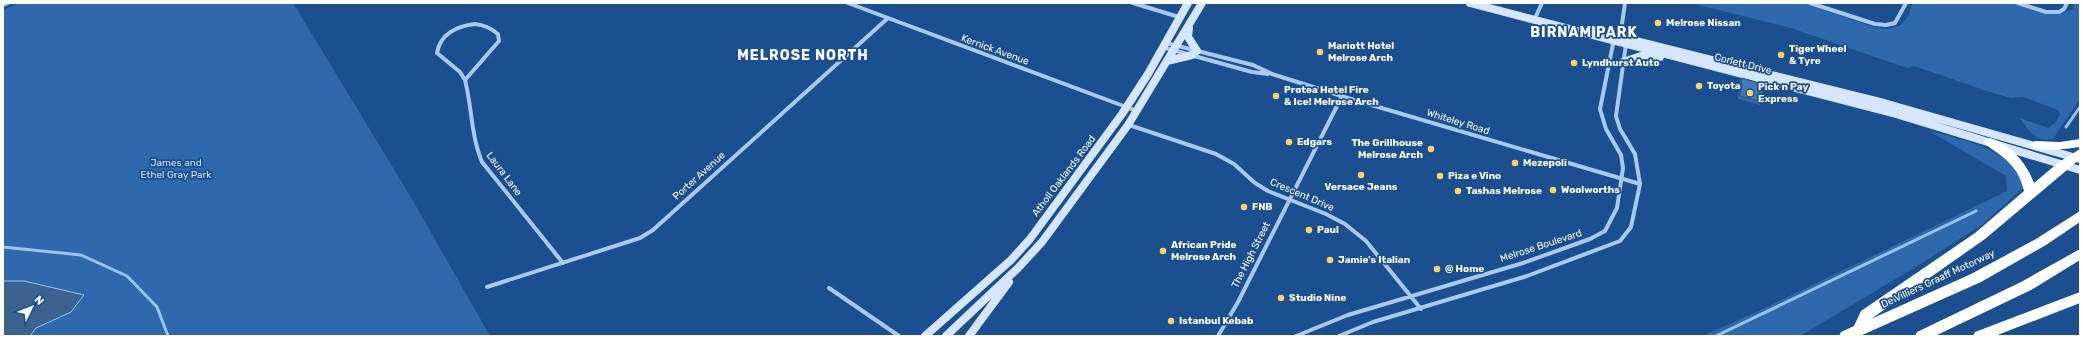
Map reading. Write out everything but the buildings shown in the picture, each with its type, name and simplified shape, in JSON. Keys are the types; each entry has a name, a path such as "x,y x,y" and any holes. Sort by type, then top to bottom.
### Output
{"highway":[{"path":"1990,142 2022,166 2026,173 2031,193"},
{"path":"2035,145 2060,146 2080,143"},
{"path":"1859,330 1866,315 1980,236 2063,165 2078,157"},
{"name":"De Villiers Graaff Motorway","path":"1846,336 1976,278 2041,242 2080,216"},
{"path":"1922,336 2026,286 2080,254"},
{"path":"1980,336 2080,297"}],"street":[{"path":"3,5 8,3"},
{"name":"Kernick Avenue","path":"848,3 1137,111"},
{"path":"1133,3 1179,17"},
{"name":"Atholl Oaklands Road","path":"925,336 1011,260 1030,239 1106,137 1148,74 1188,3"},
{"name":"Atholl Oaklands Road","path":"946,336 1018,268 1042,242 1128,125 1202,3"},
{"name":"Corlett Drive","path":"1470,3 1884,103 2078,157"},
{"name":"Corlett Drive","path":"1486,3 1614,38"},
{"path":"1536,16 1542,3"},
{"path":"1339,336 1373,322 1421,309 1527,276 1620,241 1631,227 1640,184 1635,154 1620,129 1616,116 1626,41 1621,31 1625,3"},
{"path":"1810,3 1875,24 1886,25 1895,23 1906,3"},
{"path":"2018,3 2053,13 2063,12 2066,9 2067,3"},
{"name":"Porter Avenue","path":"487,287 640,238 654,230 888,18"},
{"name":"Laura Lane","path":"465,80 499,41 498,34 487,26 474,24 463,26 446,35 436,47 436,53 460,72 465,80 470,101 475,145 482,162 563,263"},
{"path":"1167,61 1195,53 1188,37 1190,25"},
{"path":"1614,38 1621,31"},
{"name":"Melrose Boulevard","path":"1296,336 1348,315 1523,263 1598,236 1605,231 1613,218 1623,179 1623,160 1601,115 1602,93 1614,38"},
{"name":"Corlett Drive","path":"1626,41 1690,61 1896,114 2080,170"},
{"name":"Whiteley Road","path":"1163,45 1253,65 1272,74 1342,96 1640,184"},
{"name":"Whiteley Road","path":"1175,48 1252,72 1272,74"},
{"path":"1623,62 1644,56 1690,61"},
{"name":"The High Street","path":"1218,336 1285,209 1342,96"},
{"name":"Crescent Drive","path":"1128,125 1216,154 1234,164 1261,187 1332,217 1358,233 1372,247 1421,309"},
{"path":"968,336 1018,268"},
{"path":"829,288 899,336"}],"green space":[{"path":"1998,2 2018,4 2049,13 2057,13 2073,9 2074,3 2080,3 2080,99 2053,139 2047,140 2037,138 2026,127 2020,118 2048,128 2056,122 2060,114 2058,110 2023,97 2011,98 1993,93 1914,66 1908,68 1901,66 1791,28 1691,3 1804,3 1873,27 1888,29 1901,25 1907,18 1913,3"},
{"name":"James and Ethel Gray Park","path":"19,3 293,3 412,199 490,336 3,336 3,10"},
{"path":"1929,131 1971,142 1999,155 2011,164 2019,174 2024,187 1983,224 1919,265 1800,336 1702,336 1763,309 2007,191 2006,176"}],"shaded area":[{"path":"3,281 24,281 84,295 71,312 36,328 30,336 3,336"}],"waterway":[{"path":"2066,127 2080,107"},
{"path":"1716,336 1976,211"},
{"path":"3,247 81,255 127,276 157,307 168,336"}],"place":[{"name":"Melrose Nissan","path":"1658,23"},
{"name":"Mariott Hotel Melrose Arch","path":"1320,52"},
{"name":"Tiger Wheel & Tyre","path":"1781,55"},
{"name":"Lyndhurst Auto","path":"1574,63"},
{"name":"Toyota","path":"1699,86"},
{"name":"Pick n Pay Express","path":"1750,93"},
{"name":"Protea Hotel Fire & Ice! Melrose Arch","path":"1276,96"},
{"name":"Edgars","path":"1289,142"},
{"name":"The Grillhouse Melrose Arch","path":"1431,149"},
{"name":"Mezepoli","path":"1515,163"},
{"name":"Versace Jeans","path":"1361,175"},
{"name":"Piza e Vino","path":"1440,176"},
{"name":"Woolworths","path":"1553,190"},
{"name":"Tashas Melrose","path":"1458,191"},
{"name":"FNB","path":"1244,207"},
{"name":"Paul","path":"1309,230"},
{"name":"African Pride Melrose Arch","path":"1163,251"},
{"name":"Jamie's Italian","path":"1330,260"},
{"name":"@ Home","path":"1437,269"},
{"name":"Studio Nine","path":"1281,298"},
{"name":"Istanbul Kebab","path":"1171,321"}],"district":[{"name":"BIRNAM PARK","path":"1584,32"},
{"name":"MELROSE NORTH","path":"803,55"}]}
